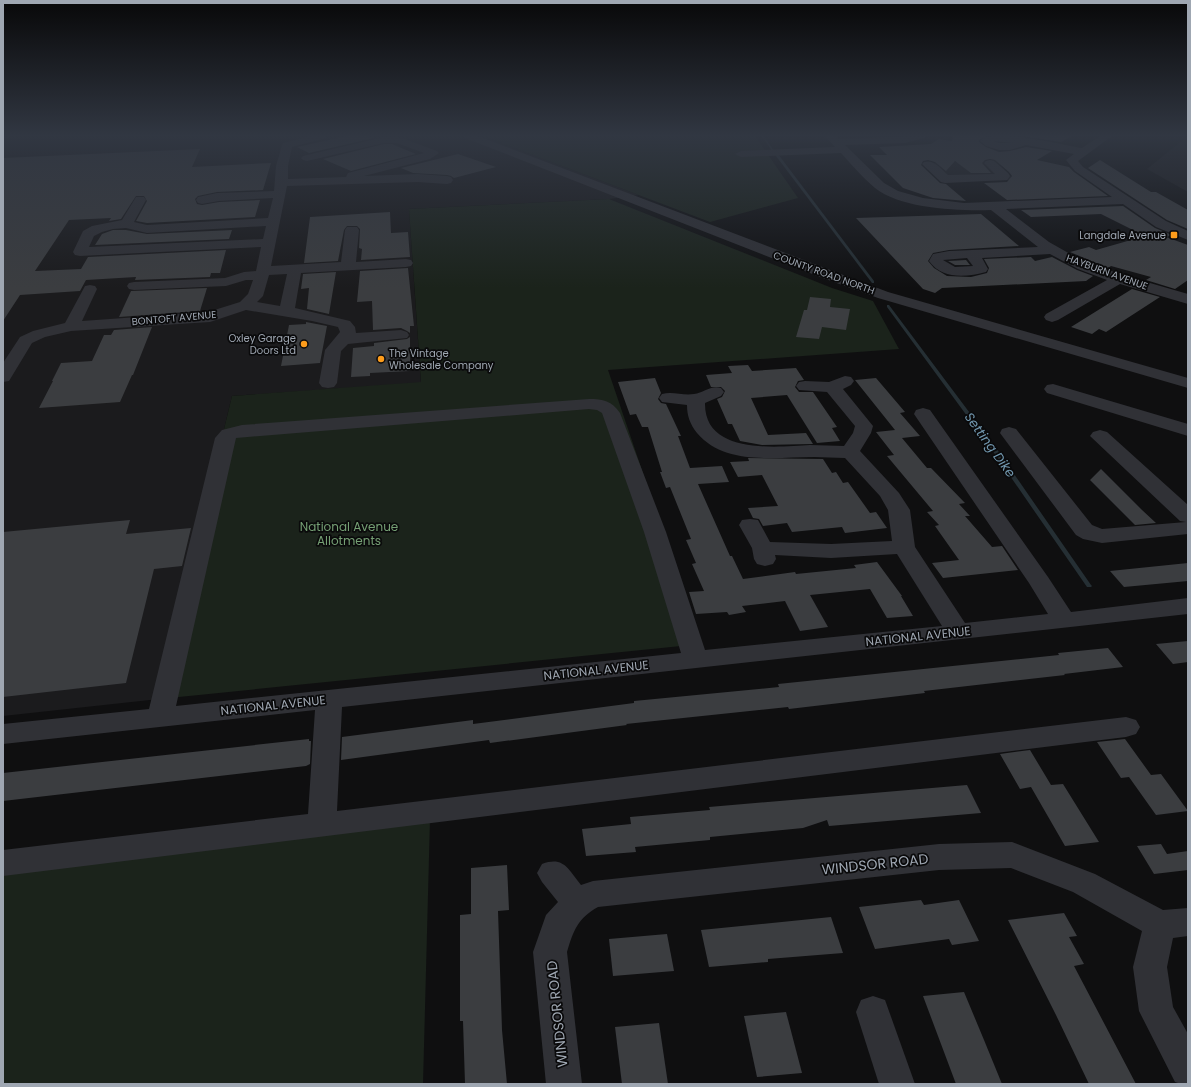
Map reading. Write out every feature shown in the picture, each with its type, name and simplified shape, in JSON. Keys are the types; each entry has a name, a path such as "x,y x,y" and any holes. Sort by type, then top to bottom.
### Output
{"street":[{"path":"202,200 290,187"},
{"name":"COUNTY ROAD NORTH","path":"598,187 876,292 1188,383"},
{"path":"881,187 894,194 922,202 940,205 994,206 1126,200"},
{"path":"992,187 1017,205"},
{"path":"1106,187 1161,224 1188,236"},
{"path":"245,306 255,296 262,273 281,188"},
{"path":"126,224 140,200"},
{"name":"HAYBURN AVENUE","path":"994,206 1052,250 1080,264 1188,299"},
{"path":"126,224 147,229 271,232 80,252 88,234 97,229 113,225 126,224"},
{"path":"348,266 352,230"},
{"path":"186,242 228,239 244,234 271,232"},
{"path":"972,254 1052,250"},
{"path":"134,286 226,282 244,276 262,273 406,263"},
{"path":"287,312 295,270"},
{"path":"1052,317 1120,278"},
{"path":"71,326 90,289"},
{"path":"245,306 313,316 344,324 347,327 348,333 333,350 328,383"},
{"name":"BONTOFT AVENUE","path":"3,378 26,340 39,334 71,326 210,317 245,306"},
{"path":"342,339 401,335"},
{"path":"805,386 839,384 864,426 862,434 850,452"},
{"path":"1053,388 1188,430"},
{"path":"668,398 696,400 715,392"},
{"path":"696,400 695,410 700,426 718,443 731,448 761,452 850,452 889,493 899,510 904,546 958,632"},
{"path":"160,717 225,438 229,434 242,431 589,404 604,405 609,408 655,532 696,660"},
{"path":"923,414 1040,582 1064,620"},
{"path":"1009,433 1084,530 1091,534 1102,536 1188,528"},
{"path":"1100,436 1188,516"},
{"path":"750,525 764,554 904,546"},
{"name":"NATIONAL AVENUE","path":"3,734 1188,606"},
{"path":"322,825 329,699"},
{"path":"3,863 1126,727"},
{"name":"WINDSOR ROAD","path":"564,1084 550,952 558,925 577,903 593,894 940,857 1012,856 1084,883 1174,924 1150,967 1156,1011 1188,1069"},
{"path":"553,873 577,903"},
{"path":"873,1012 897,1084"}],"shaded area":[{"path":"3,187 617,187 639,195 609,199 409,209 421,383 232,396 159,699 3,716"},
{"path":"1179,187 1188,187 1188,192"}],"green space":[{"path":"617,187 790,187 798,198 710,222"},
{"name":"National Avenue Allotments","path":"609,199 832,288 873,301 899,349 608,370 701,644 159,699 232,396 421,382 409,209"},
{"path":"430,819 423,1084 3,1084 3,869"}],"building":[{"path":"3,187 264,187 263,190 217,192 198,196 195,199 197,204 202,205 219,202 260,200 255,217 147,223 136,221 147,201 144,196 136,196 121,219 109,221 111,218 69,220 35,271 81,269 88,257 226,250 220,273 211,273 210,277 135,280 136,277 86,280 80,291 20,295 3,321"},
{"path":"902,187 949,187 966,201 933,198"},
{"path":"989,187 1095,187 1108,196 1007,200"},
{"path":"1116,187 1143,187 1151,192 1156,192 1188,210 1188,229 1167,220"},
{"path":"1123,206 1155,228 1172,235 1166,237 1188,245 1188,280 1175,289 1146,280 1151,277 1111,266 1108,268 1070,252 1089,247 1096,250 1145,236 1101,214 1031,217 1021,210"},
{"path":"390,212 391,233 408,232 410,257 361,260 362,249 359,248 360,229 357,226 347,226 344,230 338,261 304,263 310,217"},
{"path":"981,214 1019,246 949,250 933,253 928,261 934,268 947,276 971,277 987,273 989,268 984,259 1031,257 1035,261 1052,257 1077,270 1093,276 1086,281 942,288 935,293 923,289 856,218"},
{"path":"113,230 126,230 147,234 232,230 229,239 95,245 102,234"},
{"path":"966,260 970,265 955,265 948,261"},
{"path":"408,268 414,326 410,326 410,333 401,328 373,330 372,301 357,302 360,271"},
{"path":"336,272 329,314 307,309 309,288 301,289 303,274"},
{"path":"207,288 200,311 119,317 131,291"},
{"path":"1132,289 1160,297 1106,332 1099,329 1092,334 1071,327"},
{"path":"810,297 831,299 830,307 850,309 846,330 822,327 819,339 796,337 804,310 807,310"},
{"name":"Oxley Garage Doors Ltd","path":"306,322 327,326 320,363 281,366 289,325 306,324"},
{"path":"152,327 133,375 120,402 39,408 61,363 92,361 104,335 111,335 114,330"},
{"name":"The Vintage Wholesale Company","path":"410,337 410,371 370,373 370,376 351,377 353,348 374,346 374,343 407,339"},
{"path":"748,365 752,371 796,368 804,380 798,381 795,387 799,392 813,392 837,427 832,428 840,441 817,443 787,395 751,398 768,435 806,433 813,444 762,445 740,441 732,424 728,424 717,399 722,397 725,391 721,387 711,387 706,375 732,373 728,366"},
{"path":"655,378 661,393 658,399 661,403 666,404 681,436 678,436 690,468 722,466 729,482 698,484 730,556 732,556 743,579 795,572 796,574 856,568 854,565 877,562 902,596 913,616 887,618 870,589 810,595 828,627 800,631 785,601 742,606 746,612 729,615 727,612 696,614 689,592 704,591 692,564 696,563 686,540 691,539 670,487 666,488 660,472 662,472 648,427 642,427 636,414 630,415 618,382"},
{"path":"876,378 905,412 900,413 920,436 902,438 927,468 931,468 965,503 959,504 970,516 965,516 992,547 1002,546 1018,570 943,578 932,563 959,560 935,526 939,525 927,512 933,511 887,456 894,455 876,432 895,430 855,380"},
{"path":"748,458 823,459 832,473 836,472 843,483 848,482 870,513 876,512 887,528 845,533 842,527 792,532 787,523 763,526 759,519 753,518 748,508 778,506 762,475 738,477 730,462 749,461"},
{"path":"1101,469 1156,523 1135,525 1090,480"},
{"path":"130,520 126,534 191,528 182,566 154,569 126,683 3,697 3,532"},
{"path":"1188,563 1188,581 1124,587 1110,571"},
{"path":"1188,641 1188,662 1173,664 1156,644"},
{"path":"1108,648 1123,667 924,691 925,693 789,709 788,707 626,724 627,725 490,743 489,740 341,760 342,737 473,720 473,724 634,703 634,701 779,687 778,684 1059,655 1058,653"},
{"path":"309,739 309,741 311,741 310,764 306,766 3,801 3,773"},
{"path":"1125,739 1151,775 1161,774 1188,811 1156,815 1129,777 1121,778 1097,742"},
{"path":"1030,750 1051,785 1063,784 1099,842 1065,846 1031,787 1020,789 1000,754"},
{"path":"967,785 981,813 829,826 827,820 803,828 710,837 710,840 635,847 636,852 586,856 582,829 631,824 630,817 710,810 709,807"},
{"path":"1161,844 1167,854 1188,851 1188,870 1154,874 1137,846"},
{"path":"507,865 509,910 498,911 502,1030 507,1084 465,1084 463,1021 460,1021 460,915 471,914 471,868"},
{"path":"921,900 924,905 959,900 979,941 952,945 949,939 875,949 859,907"},
{"path":"1064,913 1077,936 1069,937 1084,964 1074,966 1136,1084 1089,1084 1008,920"},
{"path":"831,917 843,953 768,959 768,962 709,967 701,930"},
{"path":"667,934 674,971 613,976 609,939"},
{"path":"964,992 1002,1084 956,1084 923,996"},
{"path":"786,1012 802,1073 757,1077 744,1016"},
{"path":"659,1023 668,1084 622,1084 615,1027"}],"waterway":[{"name":"Setting Dike","path":"801,187 873,282"},
{"name":"Setting Dike","path":"888,306 994,449 1089,586"}],"place":[{"name":"Langdale Avenue","path":"1174,235"},
{"name":"Oxley Garage Doors Ltd","path":"304,344"},
{"name":"The Vintage Wholesale Company","path":"381,359"}]}
